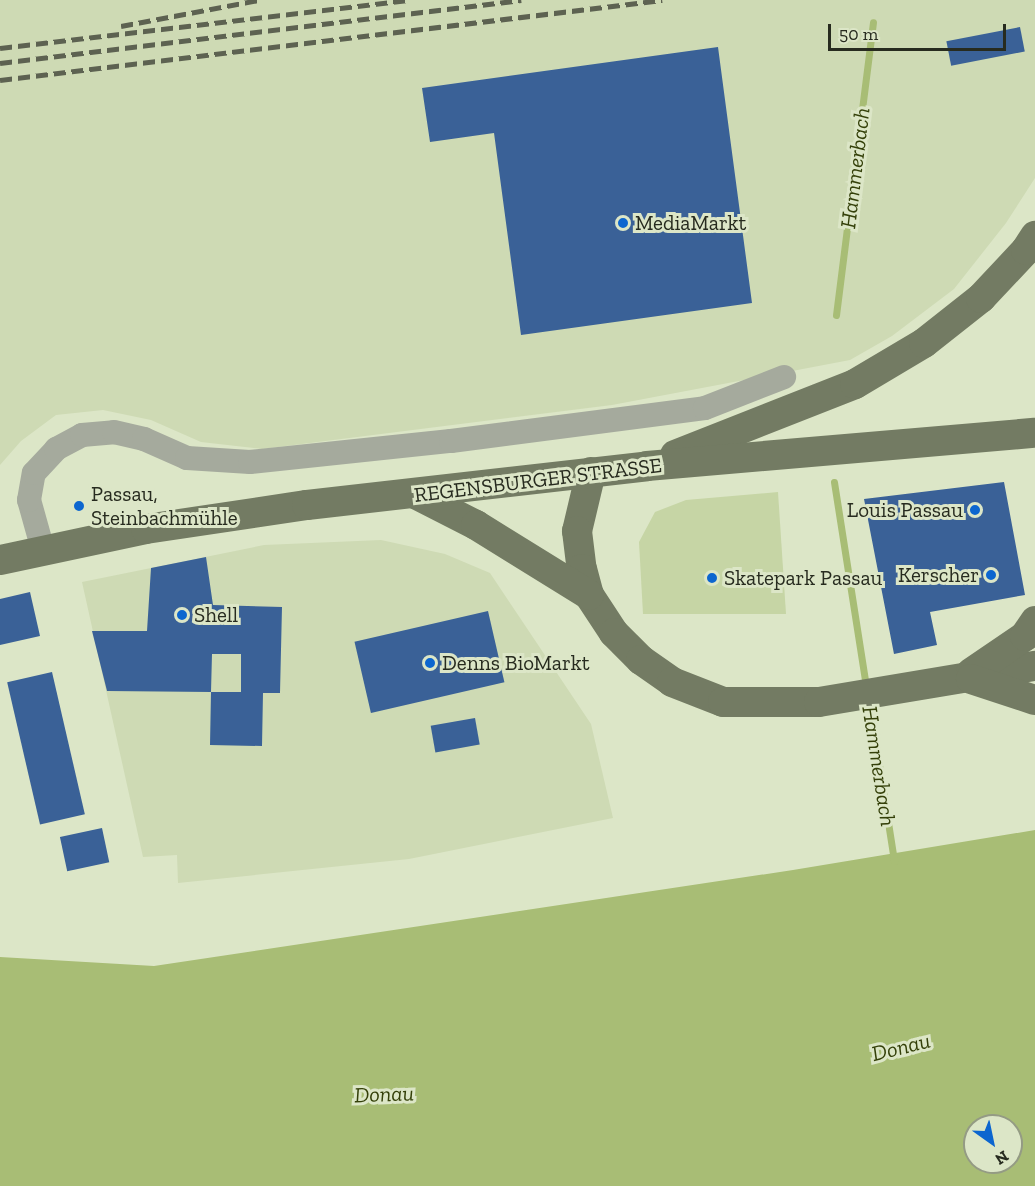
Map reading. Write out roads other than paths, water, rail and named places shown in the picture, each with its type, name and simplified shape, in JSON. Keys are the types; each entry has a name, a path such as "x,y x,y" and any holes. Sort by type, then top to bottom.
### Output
{"main road":[{"path":"647,466 855,384 924,343 981,298 1026,250 1035,236"},
{"name":"REGENSBURGER STRASSE","path":"0,560 146,529 273,510 417,495 647,466 1035,433"},
{"path":"591,472 578,531 582,569 589,595 614,633 641,660 672,682 723,702 819,702 1035,666"},
{"path":"417,495 476,525 589,595"},
{"path":"965,678 1024,636 1035,621"},
{"path":"965,678 1035,700"}],"street":[{"path":"43,550 29,500 34,473 56,449 82,435 114,432 144,439 187,458 250,462 451,441 705,408 784,377"}],"water":[{"name":"Donau","path":"1035,830 1035,1186 0,1186 0,957 154,966 793,870"}],"waterway":[{"name":"Hammerbach","path":"836,315 873,22"},
{"name":"Hammerbach","path":"834,482 866,687"},
{"name":"Hammerbach","path":"869,701 894,861"}],"railway":[{"path":"121,26 259,0"},
{"path":"0,48 408,0"},
{"path":"0,63 521,0"},
{"path":"0,80 662,0"}],"place":[{"name":"MediaMarkt","path":"623,223"},
{"name":"Passau, Steinbachmühle","path":"79,506"},
{"name":"Louis Passau","path":"975,510"},
{"name":"Kerscher","path":"991,575"},
{"name":"Skatepark Passau","path":"712,578"},
{"name":"Shell","path":"182,615"},
{"name":"Denns BioMarkt","path":"430,663"}]}
